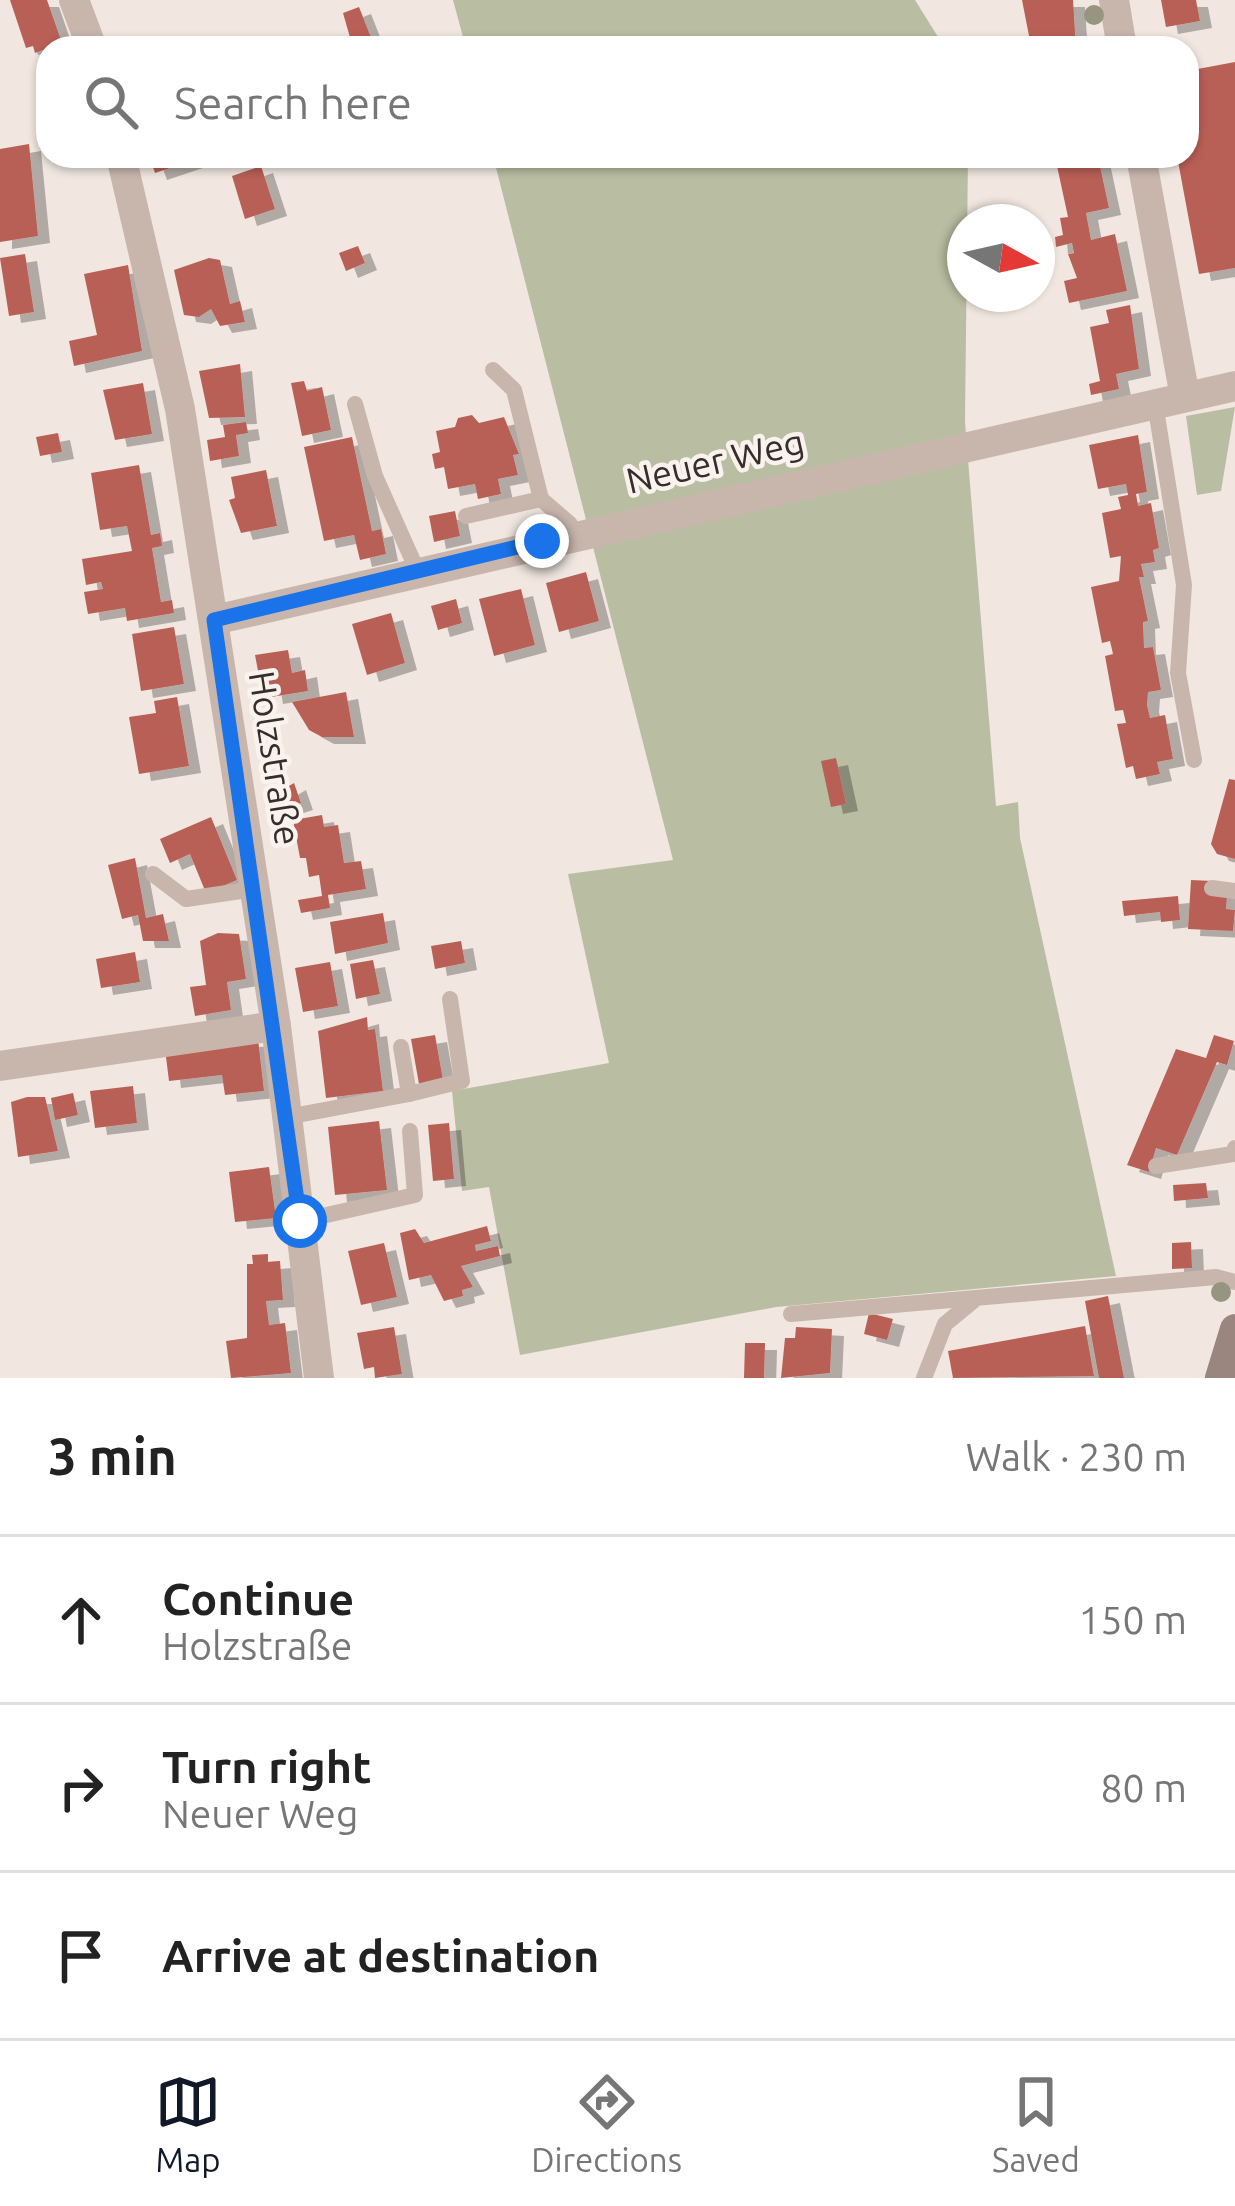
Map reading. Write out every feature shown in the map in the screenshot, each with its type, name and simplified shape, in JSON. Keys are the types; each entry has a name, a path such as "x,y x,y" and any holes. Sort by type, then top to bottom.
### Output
{"main road":[{"path":"1220,1378 1235,1329"}],"street":[{"path":"74,0 88,36"},
{"path":"1114,0 1120,36"},
{"name":"Holzstraße","path":"124,168 180,409 276,1026 319,1378"},
{"path":"1143,168 1170,400"},
{"name":"Neuer Weg","path":"214,620 573,534 1235,386"},
{"path":"0,1066 276,1026"}],"lane":[{"path":"493,370 514,390 542,499 570,524 573,534"},
{"path":"1170,400 1184,585 1178,673 1194,760"},
{"path":"355,404 375,476 417,570"},
{"path":"466,516 542,499"},
{"path":"153,874 185,899 256,889"},
{"path":"1212,888 1235,891"},
{"path":"287,1117 461,1081 450,999"},
{"path":"401,1047 409,1094"},
{"path":"300,1221 415,1195 410,1131"},
{"path":"1156,1166 1233,1154 1235,1148"},
{"path":"791,1314 1216,1276 1235,1282"},
{"path":"924,1378 945,1324 979,1298"}],"green space":[{"path":"453,0 915,0 938,36 463,36"},
{"path":"496,168 968,168 967,204 947,204 947,312 966,312 965,422 996,806 1018,802 1020,838 1116,1276 776,1307 520,1355 489,1187 462,1191 452,1091 609,1063 568,874 673,860"},
{"path":"1235,407 1221,491 1197,495 1186,416"}],"building":[{"path":"10,0 47,0 60,36 36,36 36,53 33,46 26,48"},
{"path":"1022,0 1073,0 1075,36 1029,36"},
{"path":"1161,0 1196,0 1200,21 1166,27"},
{"path":"359,7 370,36 350,36 343,13"},
{"path":"1235,62 1235,268 1199,274 1179,168 1199,168 1199,69"},
{"path":"29,144 38,236 0,242 0,149"},
{"path":"262,168 275,209 245,219 232,176"},
{"path":"1057,168 1100,168 1109,208 1086,213 1091,240 1115,234 1127,291 1069,303 1064,281 1077,278 1068,254 1074,253 1072,243 1056,247 1055,237 1063,235 1060,218 1068,217"},
{"path":"358,246 365,263 346,271 339,253"},
{"path":"25,254 34,312 9,316 0,258"},
{"path":"209,258 220,260 230,304 240,301 245,322 220,326 211,309 199,317 184,315 174,270"},
{"path":"128,265 142,351 74,366 69,341 97,335 84,274"},
{"path":"1130,305 1139,369 1116,374 1119,389 1091,395 1089,384 1100,381 1090,327 1109,323 1106,310"},
{"path":"240,364 245,417 209,418 199,371"},
{"path":"304,381 307,391 322,387 331,430 302,436 291,383"},
{"path":"143,383 152,434 115,440 103,390"},
{"path":"472,415 479,423 504,417 519,454 513,455 518,475 498,479 501,494 478,499 475,484 448,489 444,467 435,469 432,454 440,452 436,431 455,427 458,418"},
{"path":"246,422 248,433 236,435 239,456 210,461 207,440 225,437 223,425"},
{"path":"58,433 62,452 40,456 36,437"},
{"path":"1138,435 1147,492 1136,494 1138,506 1151,503 1159,548 1153,550 1155,562 1141,564 1144,577 1139,577 1148,621 1143,622 1144,648 1153,647 1161,690 1148,692 1147,705 1150,718 1165,715 1173,759 1157,762 1160,774 1136,779 1133,766 1126,768 1117,724 1126,723 1123,710 1115,711 1105,656 1113,654 1110,641 1102,643 1091,587 1119,581 1121,556 1110,558 1102,513 1121,509 1118,497 1128,495 1126,484 1098,489 1089,445"},
{"path":"352,437 372,531 381,529 386,554 360,560 354,535 324,541 304,447"},
{"path":"139,465 151,535 160,533 162,546 152,548 161,602 172,600 174,613 127,621 125,608 88,614 84,592 103,589 101,582 86,585 82,559 132,551 127,526 100,530 91,473"},
{"path":"266,470 277,526 241,533 229,500 235,498 231,477"},
{"path":"455,511 460,536 434,542 429,516"},
{"path":"586,572 599,621 559,632 546,583"},
{"path":"521,589 535,645 494,656 479,599"},
{"path":"456,599 462,623 438,630 431,606"},
{"path":"391,613 405,663 367,675 352,624"},
{"path":"174,627 184,684 141,691 132,634"},
{"path":"288,650 292,673 305,670 308,691 271,697 269,685 261,687 255,655"},
{"path":"346,692 354,737 322,737 309,730 292,702"},
{"path":"177,697 189,766 139,774 129,717 156,713 154,701"},
{"path":"836,758 846,804 831,807 821,761"},
{"path":"1229,779 1235,780 1235,859 1217,854 1211,844"},
{"path":"294,783 301,803 276,811 272,796"},
{"path":"322,815 324,827 338,825 344,863 361,861 366,889 328,895 330,908 301,913 298,900 322,896 319,875 309,877 306,858 300,858 293,820"},
{"path":"211,817 237,880 206,893 190,854 170,863 160,839"},
{"path":"135,858 146,918 163,914 169,941 143,941 138,915 122,919 108,865"},
{"path":"1191,880 1213,881 1227,896 1226,909 1235,910 1233,931 1188,929"},
{"path":"1178,896 1180,920 1161,922 1160,912 1124,916 1122,901"},
{"path":"383,913 388,943 335,954 330,922"},
{"path":"218,933 239,934 246,979 227,982 231,1010 195,1016 190,987 206,985 200,941"},
{"path":"461,941 465,963 435,969 431,946"},
{"path":"135,952 140,982 101,988 96,959"},
{"path":"373,960 380,994 356,999 350,964"},
{"path":"330,962 338,1006 303,1012 295,968"},
{"path":"367,1017 368,1030 375,1029 383,1091 326,1098 318,1031"},
{"path":"435,1035 443,1080 419,1084 411,1039"},
{"path":"1214,1035 1234,1041 1227,1065 1217,1062 1177,1155 1156,1148 1149,1172 1127,1165 1176,1049 1206,1058"},
{"path":"258,1039 264,1091 225,1095 222,1075 169,1081 165,1049"},
{"path":"133,1086 137,1123 95,1128 90,1091"},
{"path":"73,1093 78,1115 55,1120 51,1098"},
{"path":"45,1097 58,1151 18,1157 11,1102"},
{"path":"379,1121 387,1190 335,1195 328,1127"},
{"path":"449,1123 454,1179 433,1181 428,1125"},
{"path":"269,1167 276,1218 235,1222 229,1172"},
{"path":"1206,1183 1208,1198 1174,1201 1173,1185"},
{"path":"487,1226 491,1241 475,1245 476,1251 498,1246 500,1256 461,1266 473,1287 462,1290 463,1296 444,1301 431,1275 409,1280 400,1233 415,1229 424,1243"},
{"path":"1191,1242 1192,1268 1172,1269 1172,1243"},
{"path":"384,1243 397,1297 361,1305 348,1251"},
{"path":"268,1254 268,1262 280,1261 283,1300 266,1301 269,1325 285,1323 291,1373 231,1378 226,1341 247,1338 247,1264 253,1264 252,1255"},
{"path":"1108,1296 1124,1378 1099,1378 1085,1301"},
{"path":"869,1313 893,1319 887,1340 864,1334"},
{"path":"1085,1326 1094,1376 953,1378 948,1351"},
{"path":"394,1327 402,1374 375,1378 374,1367 364,1369 357,1333"},
{"path":"796,1327 832,1329 830,1373 781,1378 785,1338 795,1338"},
{"path":"745,1343 765,1343 764,1378 744,1378"}],"route":[{"path":"300,1221 276,1026 214,620 542,541"}]}
